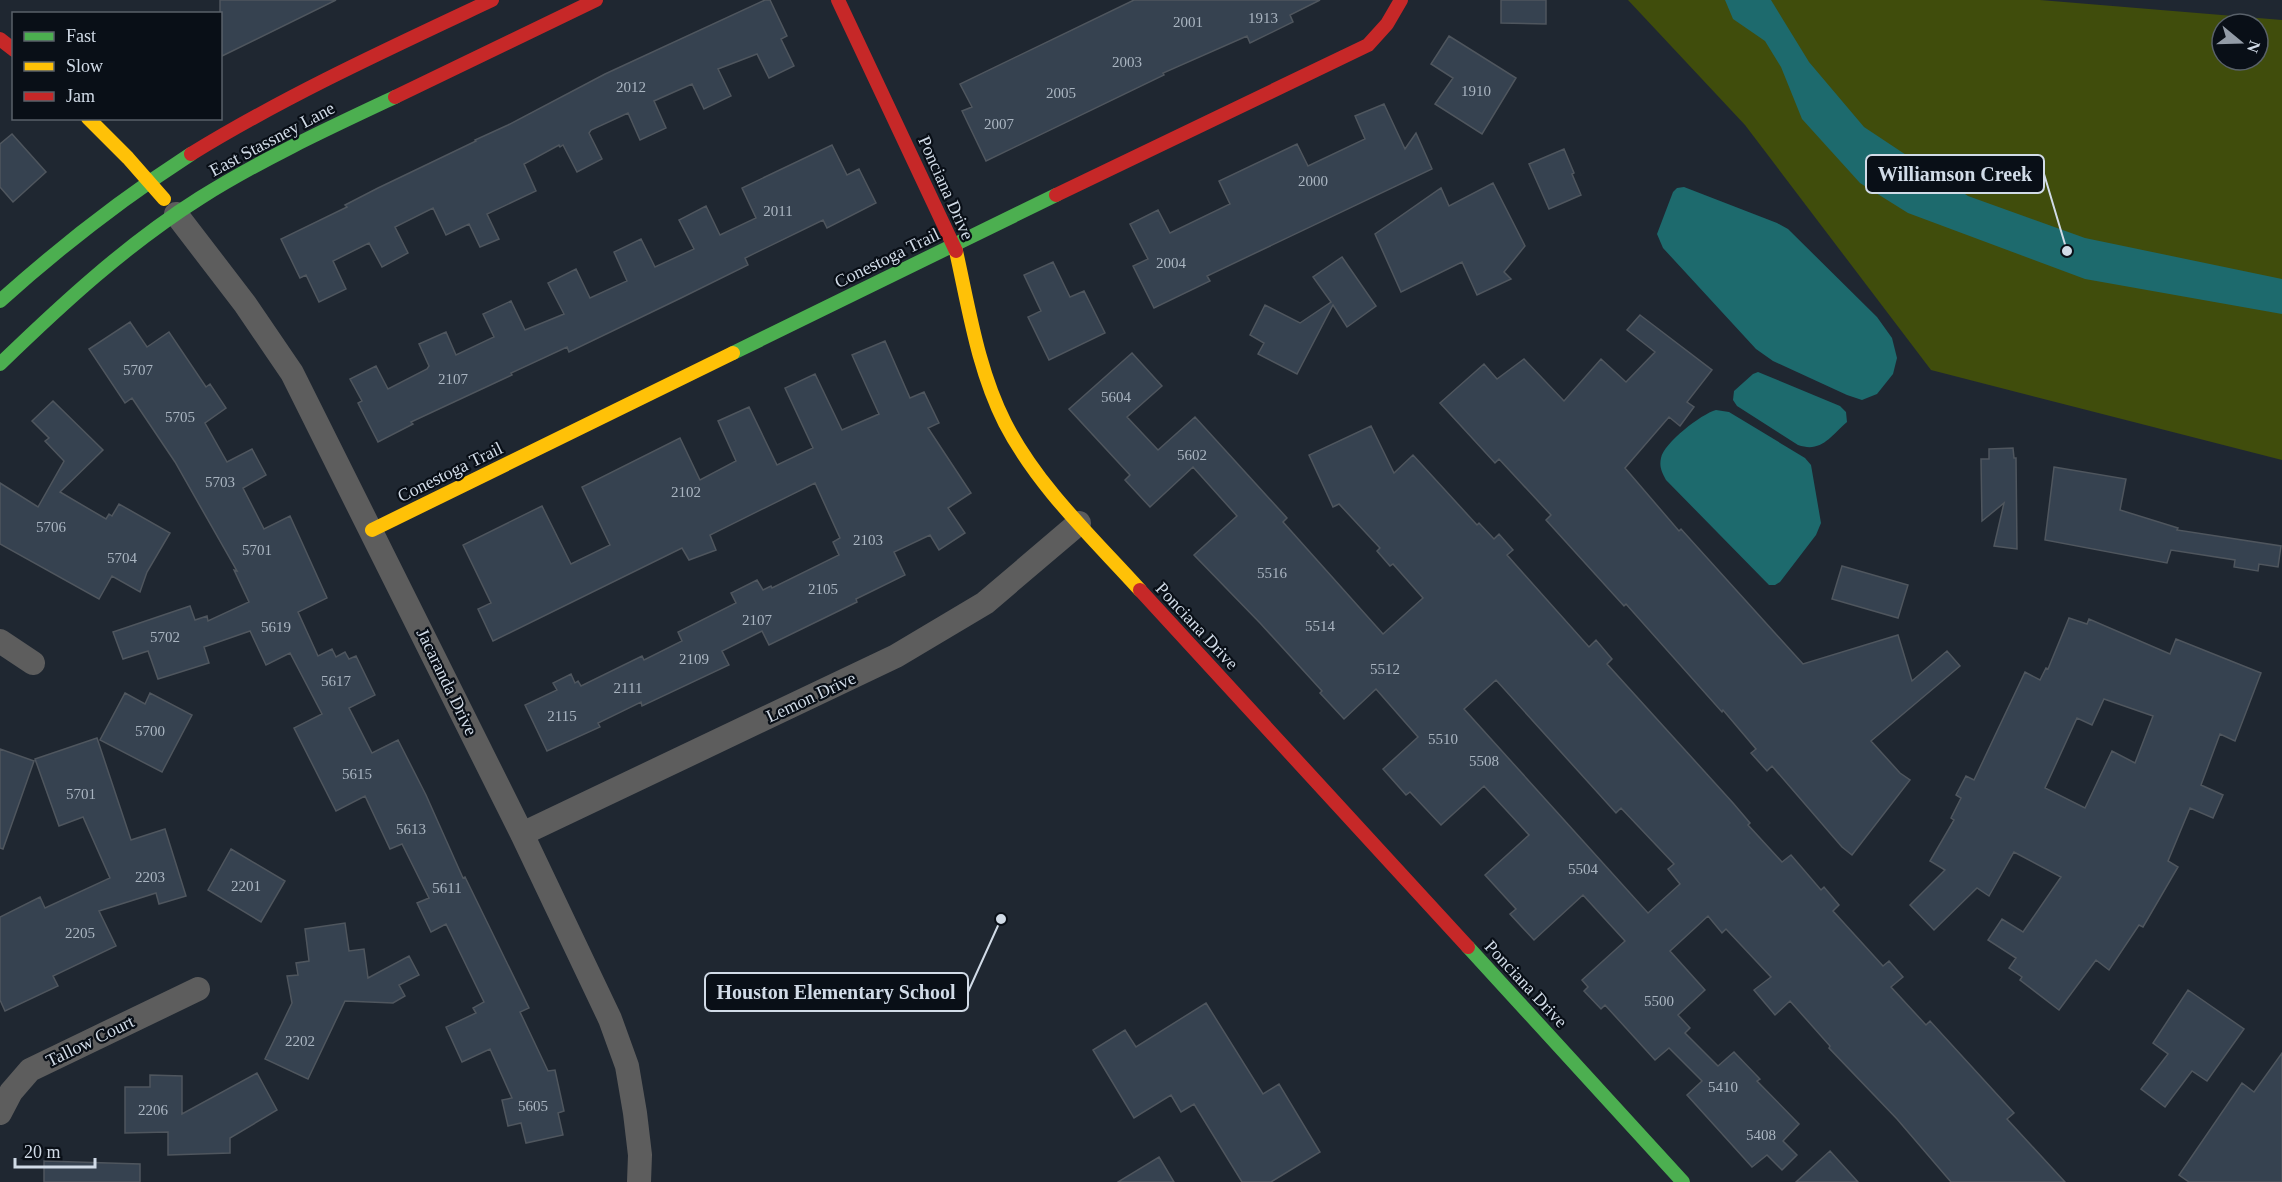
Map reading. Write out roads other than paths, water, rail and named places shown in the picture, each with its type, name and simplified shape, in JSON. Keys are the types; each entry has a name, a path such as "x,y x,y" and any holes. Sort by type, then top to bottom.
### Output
{"street":[{"name":"East Stassney Lane","path":"0,300 90,225 220,137 293,96 492,0"},
{"name":"East Stassney Lane","path":"0,364 65,304 176,214 244,172 315,135 596,0"},
{"name":"Ponciana Drive","path":"838,0 954,245 984,370 998,405 1036,474 1683,1182"},
{"name":"Conestoga Trail","path":"372,530 1368,45 1395,15 1401,0"},
{"path":"0,39 12,48"},
{"path":"90,120 176,214"},
{"name":"Jacaranda Drive","path":"176,214 245,303 292,373 522,834 610,1019 627,1065 640,1155 639,1182"},
{"name":"Lemon Drive","path":"522,834 896,656 985,603 1079,523"},
{"path":"0,641 33,663"},
{"name":"Tallow Court","path":"0,1113 11,1092 30,1070 198,989"}],"place":[{"name":"Williamson Creek","path":"2067,251"},
{"name":"Houston Elementary School","path":"1001,919"}]}
